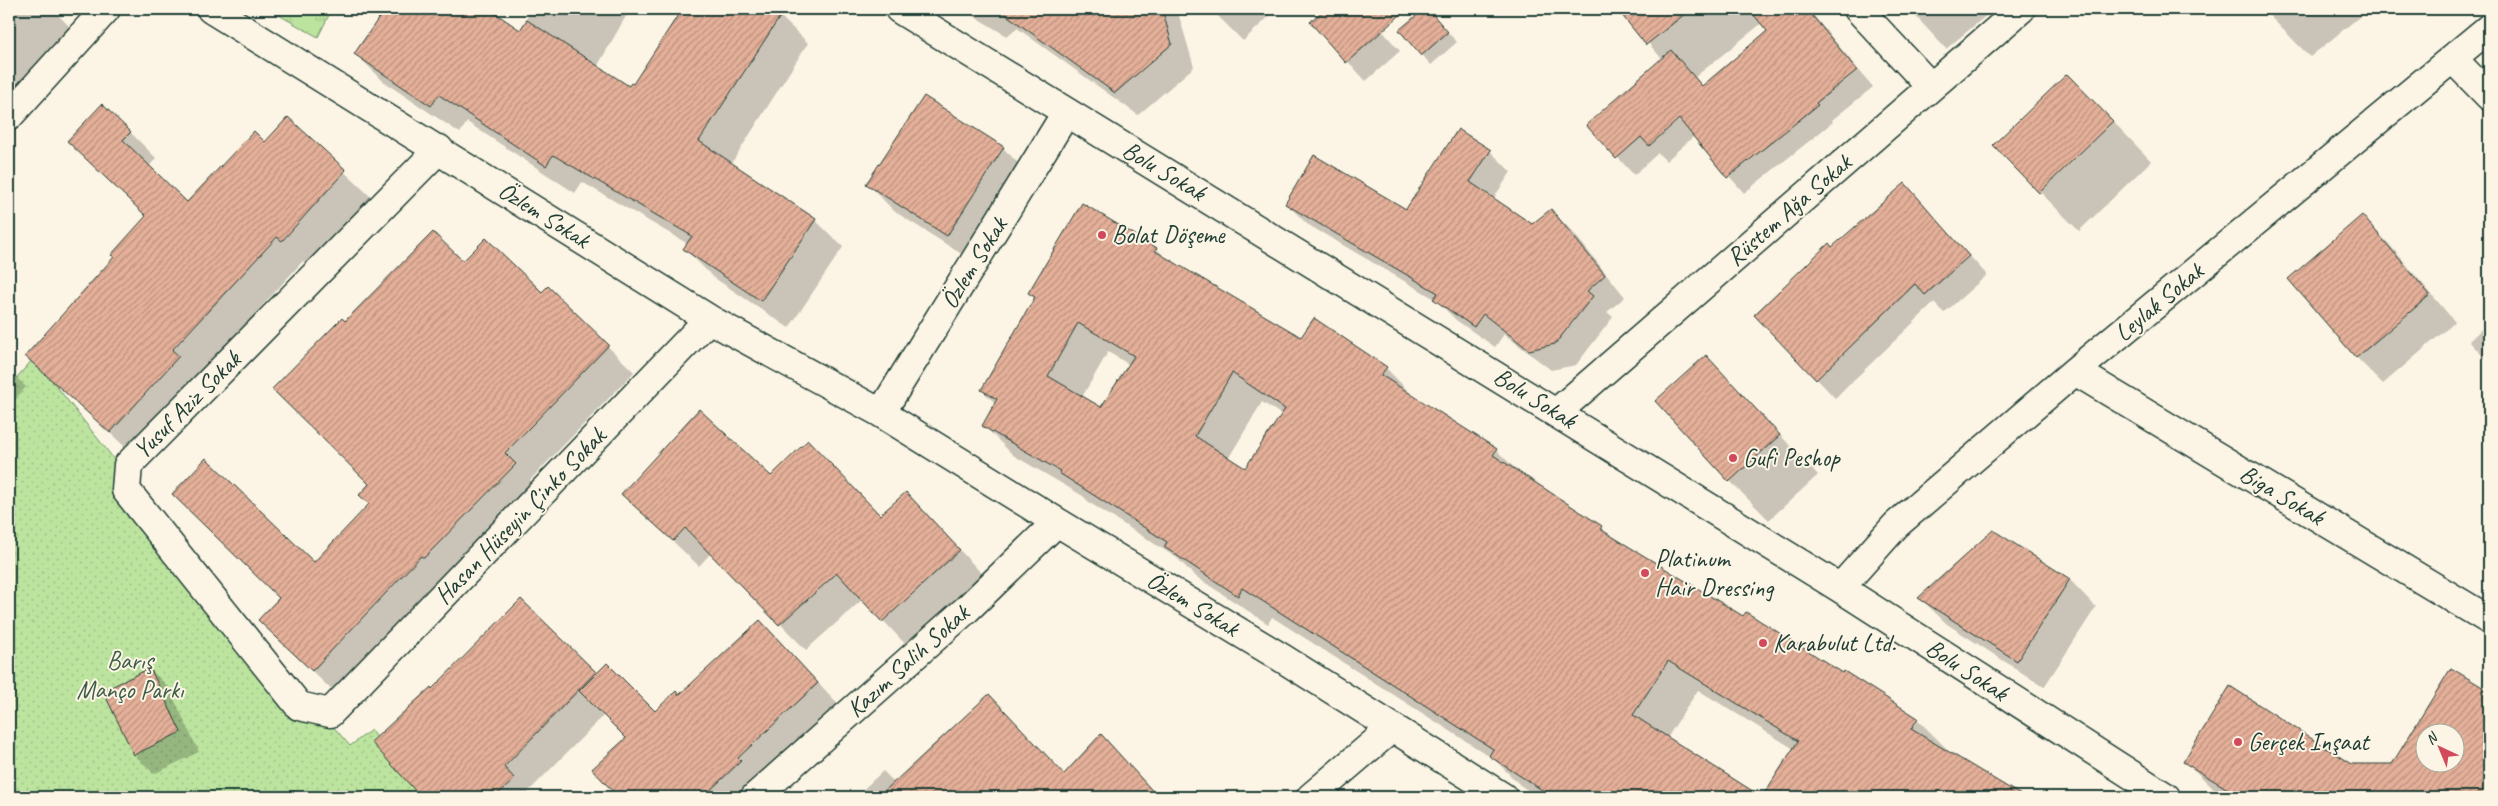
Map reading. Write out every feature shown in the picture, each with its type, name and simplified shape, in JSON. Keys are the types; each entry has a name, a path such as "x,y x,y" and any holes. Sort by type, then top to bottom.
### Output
{"street":[{"path":"9,116 106,9"},
{"name":"Özlem Sokak","path":"212,9 709,319 881,413 1282,658 1503,797"},
{"name":"Bolu Sokak","path":"899,9 1557,412 1840,588 2166,797"},
{"path":"1858,9 1930,86"},
{"name":"Rüstem Ağa Sokak","path":"1557,412 1930,86 2021,9"},
{"name":"Leylak Sokak","path":"1840,588 1896,525 2076,371 2489,28"},
{"path":"2454,59 2489,96"},
{"name":"Özlem Sokak","path":"881,413 1066,113"},
{"name":"Yusuf Aziz Sokak","path":"330,713 300,706 126,490 128,465 439,149"},
{"name":"Hasan Hüseyin Çinko Sokak","path":"330,713 709,319"},
{"name":"Biga Sokak","path":"2076,371 2489,620"},
{"name":"Kazım Salih Sokak","path":"755,797 967,609 1057,522"},
{"path":"1311,797 1392,728"}],"green space":[{"path":"268,9 332,9 318,37"},
{"name":"Barış Manço Parkı","path":"34,358 236,613 350,746 371,730 427,797 9,797 9,386"}],"building":[{"path":"385,9 489,9 520,30 527,20 629,86 631,83 633,84 682,9 785,9 699,141 816,219 761,301 683,249 692,236 553,155 546,166 439,95 431,106 354,54"},
{"path":"998,9 1162,9 1172,44 1115,93"},
{"path":"1325,9 1407,9 1346,63 1310,22"},
{"path":"1424,9 1428,9 1448,32 1421,56 1399,30"},
{"path":"1617,9 1691,9 1646,45"},
{"path":"1749,9 1807,9 1857,70 1816,103 1818,105 1727,178 1679,119 1649,146 1641,137 1616,159 1586,125 1671,50 1702,86 1767,31"},
{"path":"2067,74 2113,121 2039,193 1993,145"},
{"path":"924,96 1004,147 947,236 866,184"},
{"path":"102,104 131,132 123,140 187,202 254,131 265,142 288,117 346,170 282,241 277,237 172,350 179,356 110,433 25,356 114,257 111,255 146,216 67,141"},
{"path":"1458,129 1491,150 1470,182 1532,224 1551,209 1605,275 1587,291 1593,296 1555,344 1529,350 1483,314 1474,327 1433,299 1438,293 1285,204 1314,155 1406,209"},
{"path":"1905,183 1969,256 1925,295 1915,284 1816,380 1754,315 1829,243 1832,247"},
{"path":"1082,203 1157,248 1155,251 1301,337 1314,318 1387,367 1381,375 1497,449 1493,455 1602,526 1600,529 1743,616 1746,612 1843,673 1844,671 1918,718 1911,729 2024,797 1762,797 1553,797 1489,756 1493,749 1242,588 1238,596 1164,547 1167,542 1059,473 1060,471 982,426 997,399 981,390 1035,297 1028,293","holes":["1078,323 1134,356 1101,407 1048,376","1232,373 1285,409 1245,468 1195,436","1668,661 1798,741 1762,797 1633,715"]},
{"path":"2362,215 2430,295 2356,358 2288,279"},
{"path":"433,232 463,261 486,238 542,292 548,286 609,345 505,453 516,464 424,558 421,556 312,671 258,620 279,598 172,494 206,458 314,562 369,504 359,495 369,484 272,389 342,318 345,321"},
{"path":"1706,355 1780,435 1729,482 1655,401"},
{"path":"699,409 771,476 808,440 880,515 906,492 960,550 882,622 837,573 779,625 685,528 673,541 621,494"},
{"path":"1993,530 2070,579 2017,661 1918,598"},
{"path":"521,599 596,672 504,767 515,779 495,797 421,797 371,742 431,687 432,689"},
{"path":"760,620 818,683 738,758 741,761 703,797 618,797 592,769 626,738 579,691 607,663 655,711 676,691 679,695"},
{"path":"150,668 181,732 134,755 103,691"},
{"path":"2451,668 2489,691 2489,785 2482,797 2241,797 2183,762 2230,686 2351,764 2392,764 2416,725 2416,774 2466,774 2466,724 2417,724"},
{"path":"989,694 1064,774 1101,734 1158,797 878,797"}],"place":[{"name":"Bolat Döşeme","path":"1102,235"},
{"name":"Gufi Peshop","path":"1733,458"},
{"name":"Platinum Hair Dressing","path":"1645,573"},
{"name":"Karabulut Ltd.","path":"1763,643"},
{"name":"Gerçek Inşaat","path":"2238,742"}]}
